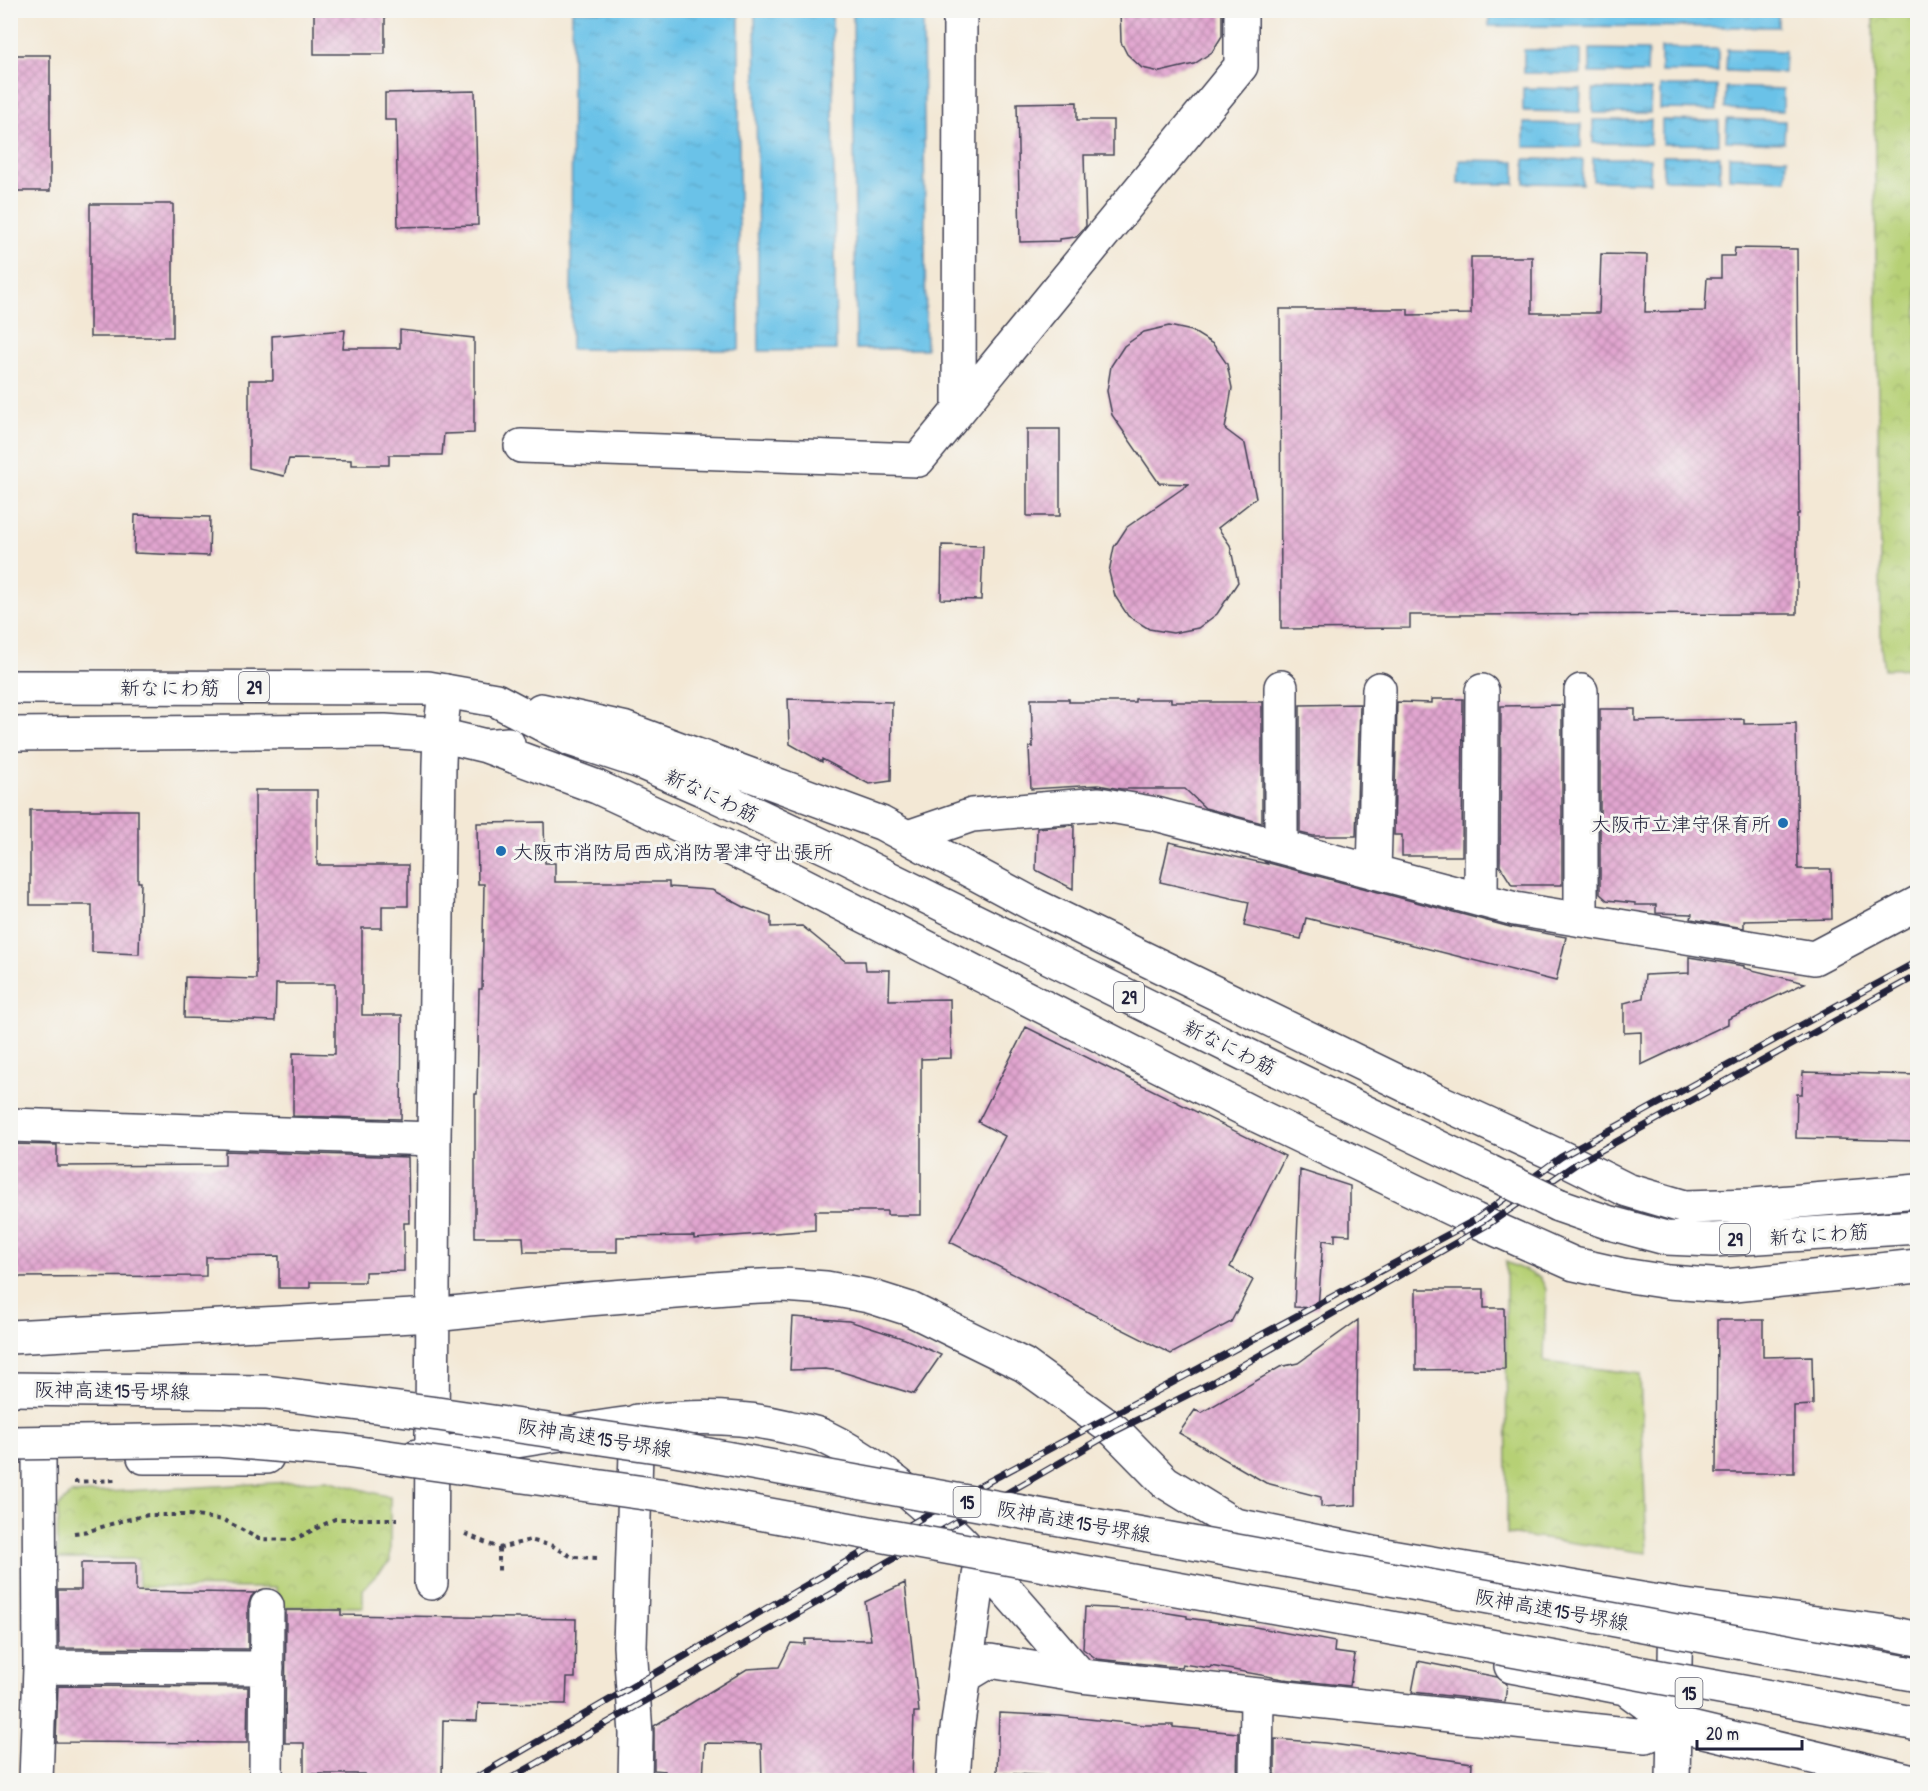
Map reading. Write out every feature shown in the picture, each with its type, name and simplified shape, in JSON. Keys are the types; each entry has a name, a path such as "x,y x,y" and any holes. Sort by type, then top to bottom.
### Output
{"main road":[{"path":"959,409 960,10"},
{"path":"521,446 918,460 1241,66 1241,10"},
{"name":"新なにわ筋","path":"10,687 428,688 496,700 570,739 640,762 704,790 1558,1205 1610,1223 1666,1238 1724,1240 1917,1227"},
{"path":"1281,687 1281,847"},
{"path":"1374,872 1379,689"},
{"path":"431,1583 440,735 445,691"},
{"path":"1481,900 1482,691"},
{"path":"1581,691 1581,920"},
{"path":"496,700 623,728 882,823 1036,906 1627,1190 1685,1207 1753,1205 1917,1191"},
{"name":"新なにわ筋","path":"10,734 385,731 440,735 486,746 570,739"},
{"path":"486,746 597,787 755,860 1256,1115 1475,1220 1574,1264 1669,1282 1725,1286 1917,1266"},
{"path":"908,837 972,815 1099,804 1156,814 1515,909 1814,958 1917,903"},
{"path":"10,1125 434,1139"},
{"path":"10,1337 434,1315 588,1299 772,1285 826,1288 869,1296 910,1309 1024,1365 1115,1431 1165,1482 1235,1525 1373,1553 1676,1605 1879,1631 1917,1639"},
{"name":"阪神高速15号堺線","path":"10,1389 266,1392 658,1446 1917,1675"},
{"path":"36,1780 40,1667 40,1533 25,1457 433,1455 637,1421 708,1416 765,1421 821,1435 878,1468 940,1522 981,1562 1081,1676"},
{"path":"635,1780 636,1734 630,1646 637,1421"},
{"name":"15","path":"10,1443 217,1440 345,1451 666,1496 1917,1724"},
{"path":"953,1780 956,1737 981,1562"},
{"path":"981,1562 1625,1688 1674,1724 1897,1779"},
{"path":"1673,1780 1676,1605"},
{"path":"266,1780 267,1606"},
{"name":"15","path":"1461,1640 1603,1676 1917,1739"},
{"path":"965,1676 990,1661 1081,1676 1646,1736 1674,1724"},
{"path":"40,1667 267,1668"},
{"path":"1256,1780 1257,1695"}],"path":[{"path":"40,1533 89,1531 147,1515 189,1515 224,1520 258,1539 293,1540 335,1519 432,1526 468,1535 499,1548 530,1540 553,1546 572,1557 633,1559"},
{"path":"499,1548 499,1573"}],"green space":[{"path":"1873,11 1917,11 1917,668 1884,669 1881,648"},
{"path":"1506,1262 1540,1277 1546,1289 1544,1362 1640,1374 1647,1553 1507,1534"},
{"path":"327,1480 390,1497 390,1561 363,1589 363,1607 277,1607 276,1588 139,1587 138,1559 57,1559 58,1507 71,1494"}],"water":[{"path":"572,11 739,11 739,350 571,349"},
{"path":"755,11 832,11 836,350 759,351"},
{"path":"853,11 923,11 926,349 856,349"},
{"path":"1489,11 1778,11 1778,27 1489,26"},
{"path":"1661,48 1718,49 1718,72 1661,72"},
{"path":"1590,49 1648,50 1647,73 1590,73"},
{"path":"1727,49 1785,51 1784,73 1726,71"},
{"path":"1524,50 1581,50 1581,74 1524,73"},
{"path":"1660,86 1717,86 1717,110 1660,109"},
{"path":"1726,87 1783,89 1783,111 1725,109"},
{"path":"1523,88 1581,89 1580,112 1523,111"},
{"path":"1593,89 1651,90 1650,113 1593,113"},
{"path":"1727,119 1785,121 1784,143 1726,141"},
{"path":"1593,120 1651,120 1650,144 1593,143"},
{"path":"1662,120 1719,121 1719,144 1662,144"},
{"path":"1524,123 1581,124 1581,147 1524,147"},
{"path":"1663,156 1720,156 1720,180 1663,179"},
{"path":"1729,156 1787,158 1786,180 1729,178"},
{"path":"1593,158 1650,158 1650,182 1593,181"},
{"path":"1525,159 1583,160 1582,184 1525,183"},
{"path":"1459,160 1515,161 1515,184 1458,184"}],"building":[{"path":"314,10 385,10 385,54 314,54"},
{"path":"1120,10 1222,10 1222,36 1212,52 1194,64 1160,72 1142,68 1127,54 1121,42"},
{"path":"10,55 50,55 50,191 10,191"},
{"path":"475,91 478,225 398,227 396,120 385,120 385,93"},
{"path":"1077,102 1077,120 1113,120 1113,155 1084,155 1086,226 1076,237 1060,239 1060,241 1020,242 1017,103"},
{"path":"90,204 173,204 173,337 90,337"},
{"path":"1735,248 1797,249 1799,514 1797,514 1797,614 1410,615 1410,628 1281,629 1280,309 1408,309 1408,315 1471,314 1471,257 1532,257 1532,313 1599,313 1601,254 1647,255 1645,312 1705,311 1707,278 1721,278 1721,256 1734,256"},
{"path":"1169,326 1192,331 1213,344 1227,364 1232,388 1225,429 1245,444 1256,498 1218,528 1230,545 1238,582 1217,614 1198,628 1173,633 1149,629 1128,616 1115,596 1109,572 1114,547 1127,527 1189,484 1159,483 1112,415 1107,391 1111,366 1124,346 1144,332"},
{"path":"345,330 343,348 400,348 400,330 474,338 474,433 444,434 442,455 389,455 389,465 351,465 351,460 289,459 284,476 249,468 249,380 273,380 272,336"},
{"path":"1027,429 1060,429 1060,516 1027,516"},
{"path":"135,515 210,517 209,556 134,553"},
{"path":"942,545 983,546 981,600 941,599"},
{"path":"788,699 892,702 891,781 869,784 790,744"},
{"path":"1031,699 1069,699 1069,702 1135,702 1135,699 1171,699 1171,702 1262,702 1262,823 1205,808 1185,789 1121,789 1098,785 1031,789 1029,747 1033,747"},
{"path":"1432,699 1463,699 1462,856 1402,856 1402,835 1394,835 1397,702 1432,703"},
{"path":"1360,704 1356,836 1313,836 1300,833 1300,705"},
{"path":"1562,705 1562,885 1512,885 1500,866 1501,706"},
{"path":"1600,709 1635,709 1635,721 1744,719 1744,724 1796,723 1798,869 1831,869 1832,919 1744,921 1744,928 1691,919 1692,914 1656,913 1656,905 1635,905 1635,903 1607,900 1600,894"},
{"path":"255,790 317,790 317,865 408,865 408,906 382,906 382,928 362,928 362,1015 402,1015 401,1119 293,1116 293,1053 335,1054 335,984 276,984 275,1021 184,1018 185,977 256,979"},
{"path":"30,810 138,810 138,882 141,882 139,954 92,952 92,905 30,905"},
{"path":"544,822 545,863 555,863 555,882 669,882 669,887 712,890 746,908 771,917 771,927 802,926 845,961 865,961 866,970 890,970 889,1000 950,999 951,1058 921,1059 921,1215 887,1215 887,1211 815,1211 815,1230 694,1239 694,1236 617,1237 617,1252 524,1252 523,1237 475,1237 475,1094 477,1094 479,989 482,989 484,884 478,884 477,823"},
{"path":"1074,825 1073,889 1036,870 1037,828"},
{"path":"1169,842 1267,864 1265,862 1510,927 1566,937 1556,981 1306,918 1301,939 1244,926 1249,902 1160,882"},
{"path":"1689,957 1744,966 1744,968 1805,983 1728,1019 1728,1024 1641,1065 1641,1032 1624,1033 1624,1003 1643,998 1645,975 1689,973"},
{"path":"1026,1027 1285,1156 1230,1267 1253,1280 1231,1322 1171,1354 950,1242 1005,1136 978,1122"},
{"path":"1803,1072 1917,1075 1917,1141 1796,1138 1797,1094 1802,1094"},
{"path":"10,1144 57,1145 57,1166 225,1165 225,1151 408,1157 409,1223 404,1223 404,1271 365,1272 365,1282 310,1282 310,1288 279,1288 279,1256 206,1257 206,1276 10,1277"},
{"path":"1300,1170 1350,1186 1350,1235 1335,1234 1335,1242 1323,1240 1318,1308 1294,1307"},
{"path":"1416,1289 1484,1289 1484,1308 1504,1308 1505,1369 1416,1370"},
{"path":"793,1317 849,1321 905,1339 941,1355 914,1394 839,1371 790,1370"},
{"path":"1358,1320 1356,1505 1321,1507 1321,1497 1266,1483 1179,1433 1195,1410 1201,1413 1280,1367 1298,1363"},
{"path":"1717,1320 1763,1320 1763,1357 1812,1356 1813,1405 1794,1406 1794,1473 1716,1473"},
{"path":"81,1563 136,1563 136,1591 255,1593 248,1606 248,1649 59,1648 58,1590 81,1590"},
{"path":"905,1583 919,1712 914,1712 912,1780 762,1780 761,1744 705,1743 703,1780 665,1780 665,1771 654,1770 654,1726 747,1669 779,1667 791,1643 805,1644 805,1639 871,1640 865,1602"},
{"path":"1085,1607 1149,1610 1335,1642 1334,1652 1355,1655 1350,1686 1283,1679 1211,1666 1210,1668 1182,1664 1181,1667 1097,1659 1083,1649"},
{"path":"286,1610 341,1610 341,1615 576,1619 575,1678 567,1678 566,1704 478,1703 477,1721 443,1720 442,1780 365,1780 365,1774 304,1774 304,1743 285,1743"},
{"path":"1418,1661 1497,1677 1507,1684 1505,1702 1412,1692"},
{"path":"58,1686 248,1687 247,1743 56,1742"},
{"path":"999,1713 1060,1716 1145,1725 1173,1725 1173,1727 1238,1733 1237,1780 1050,1780 1050,1776 997,1773"},
{"path":"1275,1739 1325,1743 1472,1763 1471,1780 1275,1778"}],"railway":[{"path":"472,1780 930,1513 1475,1220 1561,1157 1918,961"},
{"path":"508,1780 1115,1431 1213,1382 1487,1225 1576,1164 1918,975"}],"place":[{"name":"大阪市立津守保育所","path":"1783,823"},
{"name":"大阪市消防局西成消防署津守出張所","path":"501,851"}]}
